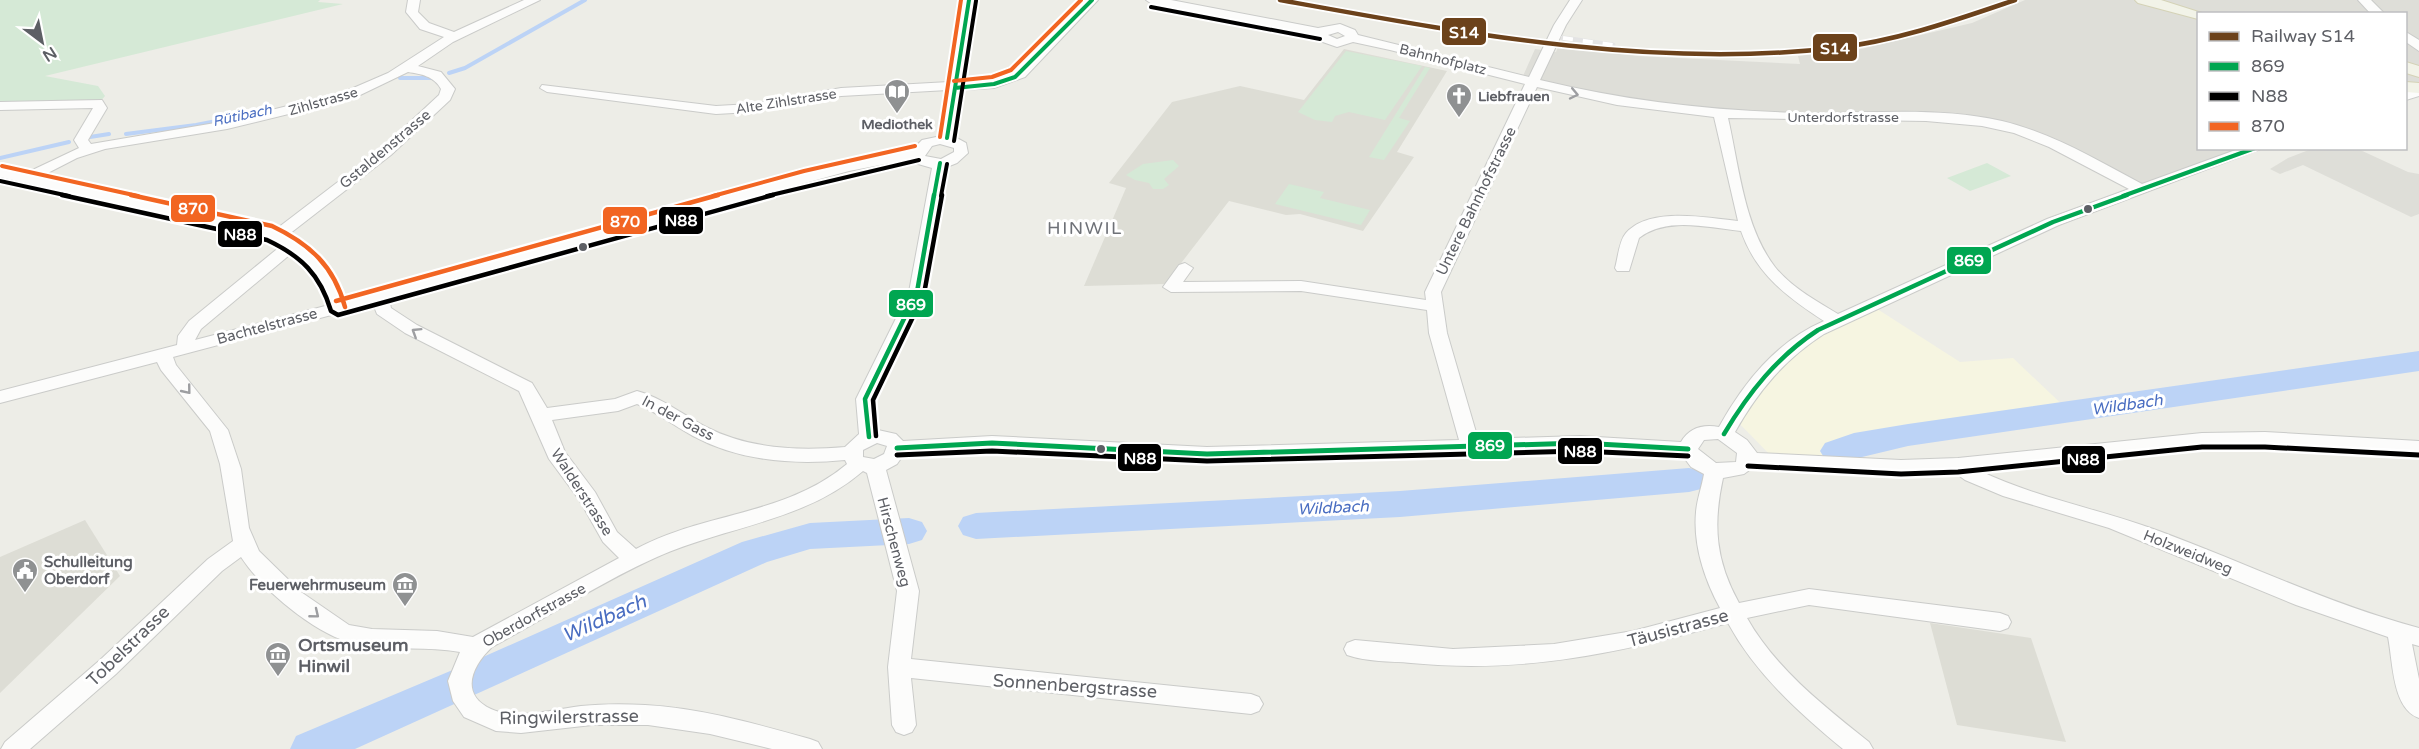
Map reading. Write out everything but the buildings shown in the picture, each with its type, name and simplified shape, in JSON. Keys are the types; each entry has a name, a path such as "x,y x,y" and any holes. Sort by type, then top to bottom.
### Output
{"main road":[{"path":"2143,0 2199,12"},
{"path":"2166,0 2201,12"}],"street":[{"path":"414,0 411,12 417,21 430,28 456,36"},
{"name":"Zihlstrasse","path":"27,178 87,149 131,139 227,125 319,104 367,89 456,36 534,0"},
{"path":"917,153 923,161 940,164 954,160 961,153 961,146 946,140 969,0"},
{"name":"Alte Zihlstrasse","path":"547,88 716,110 751,108 847,92 955,88 994,84 1017,76 1092,0"},
{"name":"Bahnhofplatz","path":"1152,0 1321,32 1340,28 1351,33 1352,38 1436,56 1533,83"},
{"name":"Untere Bahnhofstrasse","path":"1470,446 1438,333 1433,306 1438,279 1560,26 1576,0"},
{"path":"2364,0 2377,12"},
{"path":"2407,39 2415,60"},
{"name":"Gstaldenstrasse","path":"277,236 392,147 447,94 446,83 439,76 405,68"},
{"name":"Unterdorfstrasse","path":"1533,83 1616,101 1720,114 1942,118 1988,123 2046,141 2140,189"},
{"path":"0,106 96,103 100,108 82,138 87,149"},
{"path":"1720,114 1747,227 1756,251 1774,276 1836,321"},
{"name":"Bachtelstrasse","path":"0,397 380,297 444,277 816,175 917,153 927,143 946,140"},
{"path":"1724,434 1749,392 1767,368 1790,347 1836,321 1995,247 2140,189 2250,150"},
{"path":"869,437 865,399 917,292 940,164"},
{"path":"0,173 247,227 277,236 293,244 329,275 335,286 339,308"},
{"path":"1623,268 1632,236 1649,224 1671,221 1747,227"},
{"path":"185,348 187,336 195,325 293,244"},
{"path":"1185,268 1171,287 1301,286 1433,306"},
{"name":"Walderstrasse","path":"380,297 385,312 426,338 522,384 534,397 556,454 588,497 610,537 634,559"},
{"name":"Oberdorfstrasse","path":"164,355 167,366 214,423 231,468 244,544 255,561 272,578 336,630 357,636 439,640 477,647 499,632 634,559"},
{"name":"In der Gass","path":"541,415 618,405 637,396 666,409 705,434 733,444 800,457 862,461"},
{"path":"1698,434 1724,434 1742,445 1748,459 1745,466 1737,470 1715,471 1697,462 1689,448 1692,438 1698,434"},
{"path":"862,461 859,442 869,437 891,439 897,448"},
{"path":"1748,459 1871,466 1958,465 2202,440 2265,439 2419,448"},
{"path":"897,448 992,443 1224,454 1614,443 1689,448"},
{"path":"634,559 675,540 742,524 783,509 838,482 862,461 891,459 897,448"},
{"name":"Hirschenweg","path":"862,461 890,531 908,591 898,667 904,725"},
{"name":"Holzweidweg","path":"1958,465 1979,480 2117,523 2337,613 2409,635"},
{"path":"1715,471 1705,505 1706,537 1715,575 1733,613 1756,647 1793,690 1861,749"},
{"name":"Tobelstrasse","path":"12,749 108,667 215,565 244,544"},
{"name":"Täusistrasse","path":"1355,649 1453,658 1554,653 1633,640 1785,600 1819,597 2000,622"},
{"path":"2409,635 2412,700 2419,708"},
{"name":"Ringwilerstrasse","path":"477,647 465,660 460,687 469,707 476,712 505,722 612,715 671,717 727,727 810,749"},
{"name":"Sonnenbergstrasse","path":"898,667 1000,680 1139,690 1251,704"}],"shaded area":[{"path":"0,0 320,0 318,2 343,4 45,76 98,86 105,96 98,104 0,106"},
{"path":"2025,0 2419,0 2419,91 2407,96 2407,12 2197,12 2197,150 2253,150 2140,189 2071,153 1981,121 1750,116 1576,94 1523,76 1535,49 1556,52 1558,47 1637,56 1800,64 1798,56 1861,49 1972,23"},
{"path":"1344,49 1447,71 1397,152 1414,157 1363,231 1300,214 1286,215 1229,201 1165,284 1084,286 1126,188 1109,183 1172,102 1240,86 1304,100"},
{"path":"1346,51 1422,66 1385,120 1349,112 1335,116 1332,122 1315,120 1298,112"},
{"path":"1425,67 1430,68 1399,118 1410,121 1384,160 1369,157"},
{"path":"2309,150 2360,150 2408,172 2419,174 2419,214 2411,217 2303,165 2280,174 2270,169 2288,158"},
{"path":"1173,160 1179,166 1164,179 1169,185 1163,189 1153,189 1149,183 1126,175 1143,164"},
{"path":"1987,163 2011,176 1970,191 1947,178"},
{"path":"1289,184 1324,192 1320,198 1370,210 1361,225 1275,204"},
{"path":"1871,305 1960,362 2013,358 2070,412 1863,443 1843,449 1813,466 1776,461 1733,417 1767,368"},
{"path":"85,520 120,576 0,693 0,557"},
{"path":"1930,623 2031,638 2066,742 1957,725"}],"waterway":[{"name":"Rütibach","path":"449,73 465,68 585,0"},
{"name":"Rütibach","path":"400,78 431,78"},
{"name":"Rütibach","path":"126,134 196,125 267,111"},
{"name":"Rütibach","path":"90,137 109,134"},
{"name":"Rütibach","path":"0,158 69,142"},
{"name":"Wildbach","path":"1837,451 1854,445 1908,435 2419,361"},
{"name":"Wildbach","path":"976,526 1400,504 1689,480"},
{"name":"Wildbach","path":"311,749 488,673 755,552 810,536 909,531"}],"railway":[{"path":"1563,38 1613,45"}],"rail line":[{"name":"S14","path":"1280,0 1462,32 1556,45 1650,53 1744,55 1837,48 1927,30 2015,0"}],"transit line":[{"name":"870","path":"940,137 961,0"},
{"name":"869","path":"947,138 969,0"},
{"name":"870","path":"954,81 992,77 1011,70 1081,0"},
{"name":"869","path":"955,88 994,84 1015,77 1092,0"},
{"name":"N88","path":"954,141 976,1"},
{"name":"N88","path":"1151,7 1320,39"},
{"name":"870","path":"336,301 804,171 915,146"},
{"name":"869","path":"1724,434 1743,403 1764,376 1789,351 1818,330 2053,222 2250,150"},
{"name":"N88","path":"0,181 267,240 292,253 310,267 322,285 331,311 338,315 808,185 919,160"},
{"name":"869","path":"869,437 865,399 917,292 940,163"},
{"name":"N88","path":"876,436 873,400 924,294 947,164"},
{"name":"870","path":"2,166 272,226 298,240 320,257 336,279 345,307"},
{"name":"869","path":"897,448 992,443 1207,454 1580,443 1688,449"},
{"name":"N88","path":"1748,466 1901,474 1958,472 2202,447 2265,447 2419,455"},
{"name":"N88","path":"897,455 992,451 1207,461 1580,451 1688,456"}],"place":[{"name":"Mediothek","path":"897,115"},
{"name":"Liebfrauen","path":"1459,119"},
{"name":"Schulleitung Oberdorf","path":"25,594"},
{"name":"Feuerwehrmuseum","path":"405,608"},
{"name":"Ortsmuseum Hinwil","path":"278,678"}],"district":[{"name":"HINWIL","path":"1085,228"}]}
